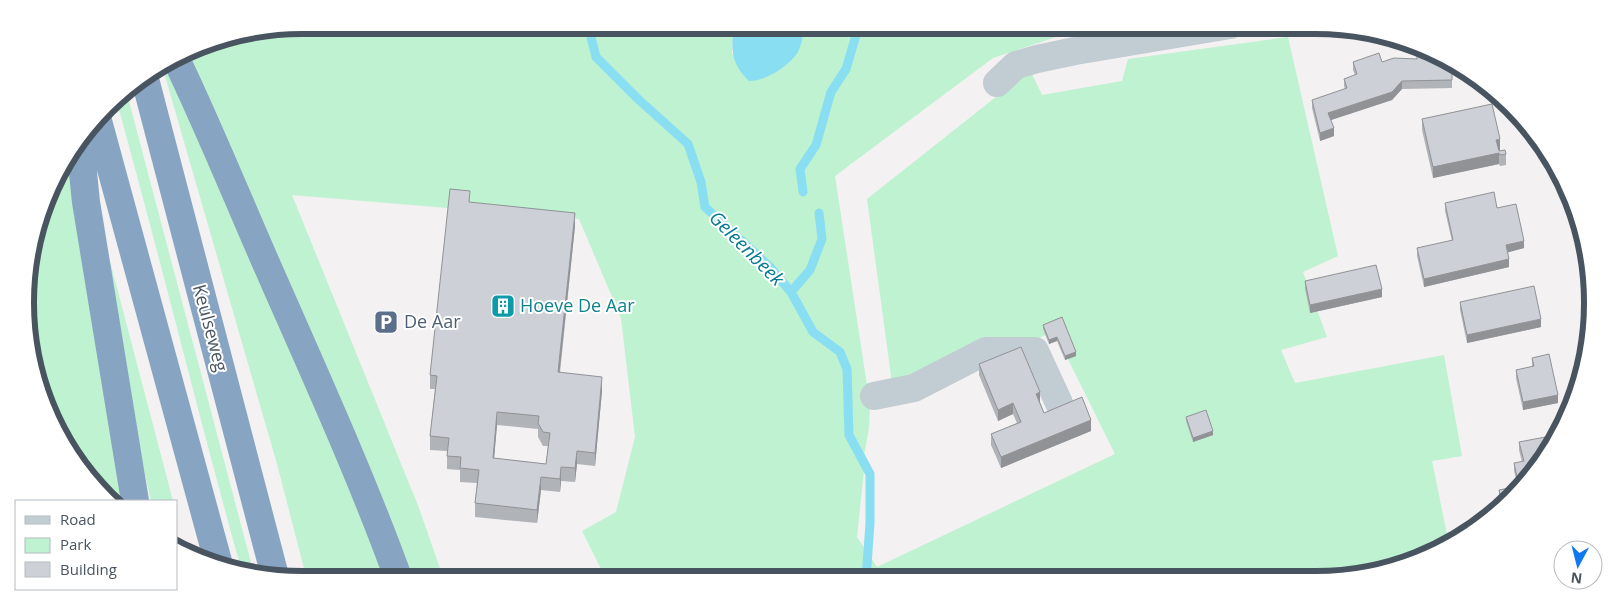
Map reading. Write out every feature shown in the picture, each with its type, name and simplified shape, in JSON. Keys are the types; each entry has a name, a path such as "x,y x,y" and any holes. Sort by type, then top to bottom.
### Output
{"highway":[{"path":"178,64 200,109 250,229 322,391 386,543 396,571"},
{"name":"Keulseweg","path":"146,84 273,570"},
{"path":"99,126 217,557"},
{"path":"81,150 86,202 135,500"}],"street":[{"path":"997,83 1016,65 1037,59 1176,34"},
{"path":"874,396 914,388 986,351 1035,351 1059,403"}],"green space":[{"path":"285,34 733,34 732,54 798,51 803,34 1059,34 1059,36 993,58 835,176 870,405 857,537 877,567 1115,454 1054,331 895,405 867,199 1030,70 1042,95 1122,81 1128,59 1288,37 1338,256 1303,272 1327,337 1281,350 1295,383 1444,355 1462,456 1432,461 1447,536 1402,557 1351,569 1333,571 602,571 582,531 616,512 635,437 621,318 579,219 292,195 419,508 441,571 408,571 190,58 200,54 250,39"},
{"path":"173,67 247,232 382,571 305,571 277,464 164,72"},
{"path":"128,98 252,566 240,564 118,106"},
{"path":"69,170 97,329 124,500 120,500 100,480 79,452 61,421 48,389 36,338 34,285 39,250 48,216"},
{"path":"106,246 173,500 151,500 132,417"}],"water":[{"path":"732,34 804,34 798,52 789,62 770,76 749,81 735,62"}],"building":[{"path":"1379,53 1382,62 1394,58 1417,59 1417,54 1450,70 1452,71 1452,80 1402,81 1392,92 1328,113 1334,128 1320,133 1312,100 1347,88 1344,79 1357,74 1353,62"},
{"path":"1492,104 1500,139 1496,140 1499,151 1505,150 1506,154 1500,155 1499,153 1433,167 1422,119"},
{"name":"Hoeve De Aar","path":"450,189 470,191 469,202 575,213 558,372 602,377 595,453 577,451 575,468 561,467 560,479 541,477 537,510 475,503 479,470 460,468 461,457 447,456 449,438 430,436 437,376 430,375","holes":["497,412 539,416 538,423 543,432 550,433 546,464 493,458"]},
{"path":"1494,192 1497,208 1516,204 1524,241 1506,245 1509,259 1424,279 1417,248 1453,240 1445,203"},
{"path":"1376,265 1382,289 1310,305 1305,281"},
{"path":"1534,286 1541,319 1467,335 1460,302"},
{"path":"1062,317 1076,352 1065,356 1057,337 1049,340 1043,325"},
{"path":"1021,347 1040,392 1036,394 1044,413 1082,397 1091,420 1001,457 991,434 1021,422 1013,403 998,410 979,364"},
{"path":"1549,354 1558,395 1523,402 1516,370 1534,366 1532,358"},
{"path":"1206,410 1213,431 1193,438 1186,417"},
{"path":"1548,436 1518,480 1514,463 1524,461 1519,442"},
{"path":"1511,488 1501,498 1499,490"}],"waterway":[{"name":"Geleenbeek","path":"590,34 596,57 638,99 688,144 701,182 705,207 770,267 791,292 813,332 840,352 847,369 849,435 870,474 870,523 867,571"},
{"path":"803,192 800,169 816,145 831,92 846,69 856,34"},
{"path":"791,292 810,270 822,239 819,213"}],"place":[{"name":"Hoeve De Aar","path":"503,306"},
{"name":"De Aar","path":"386,322"}]}
